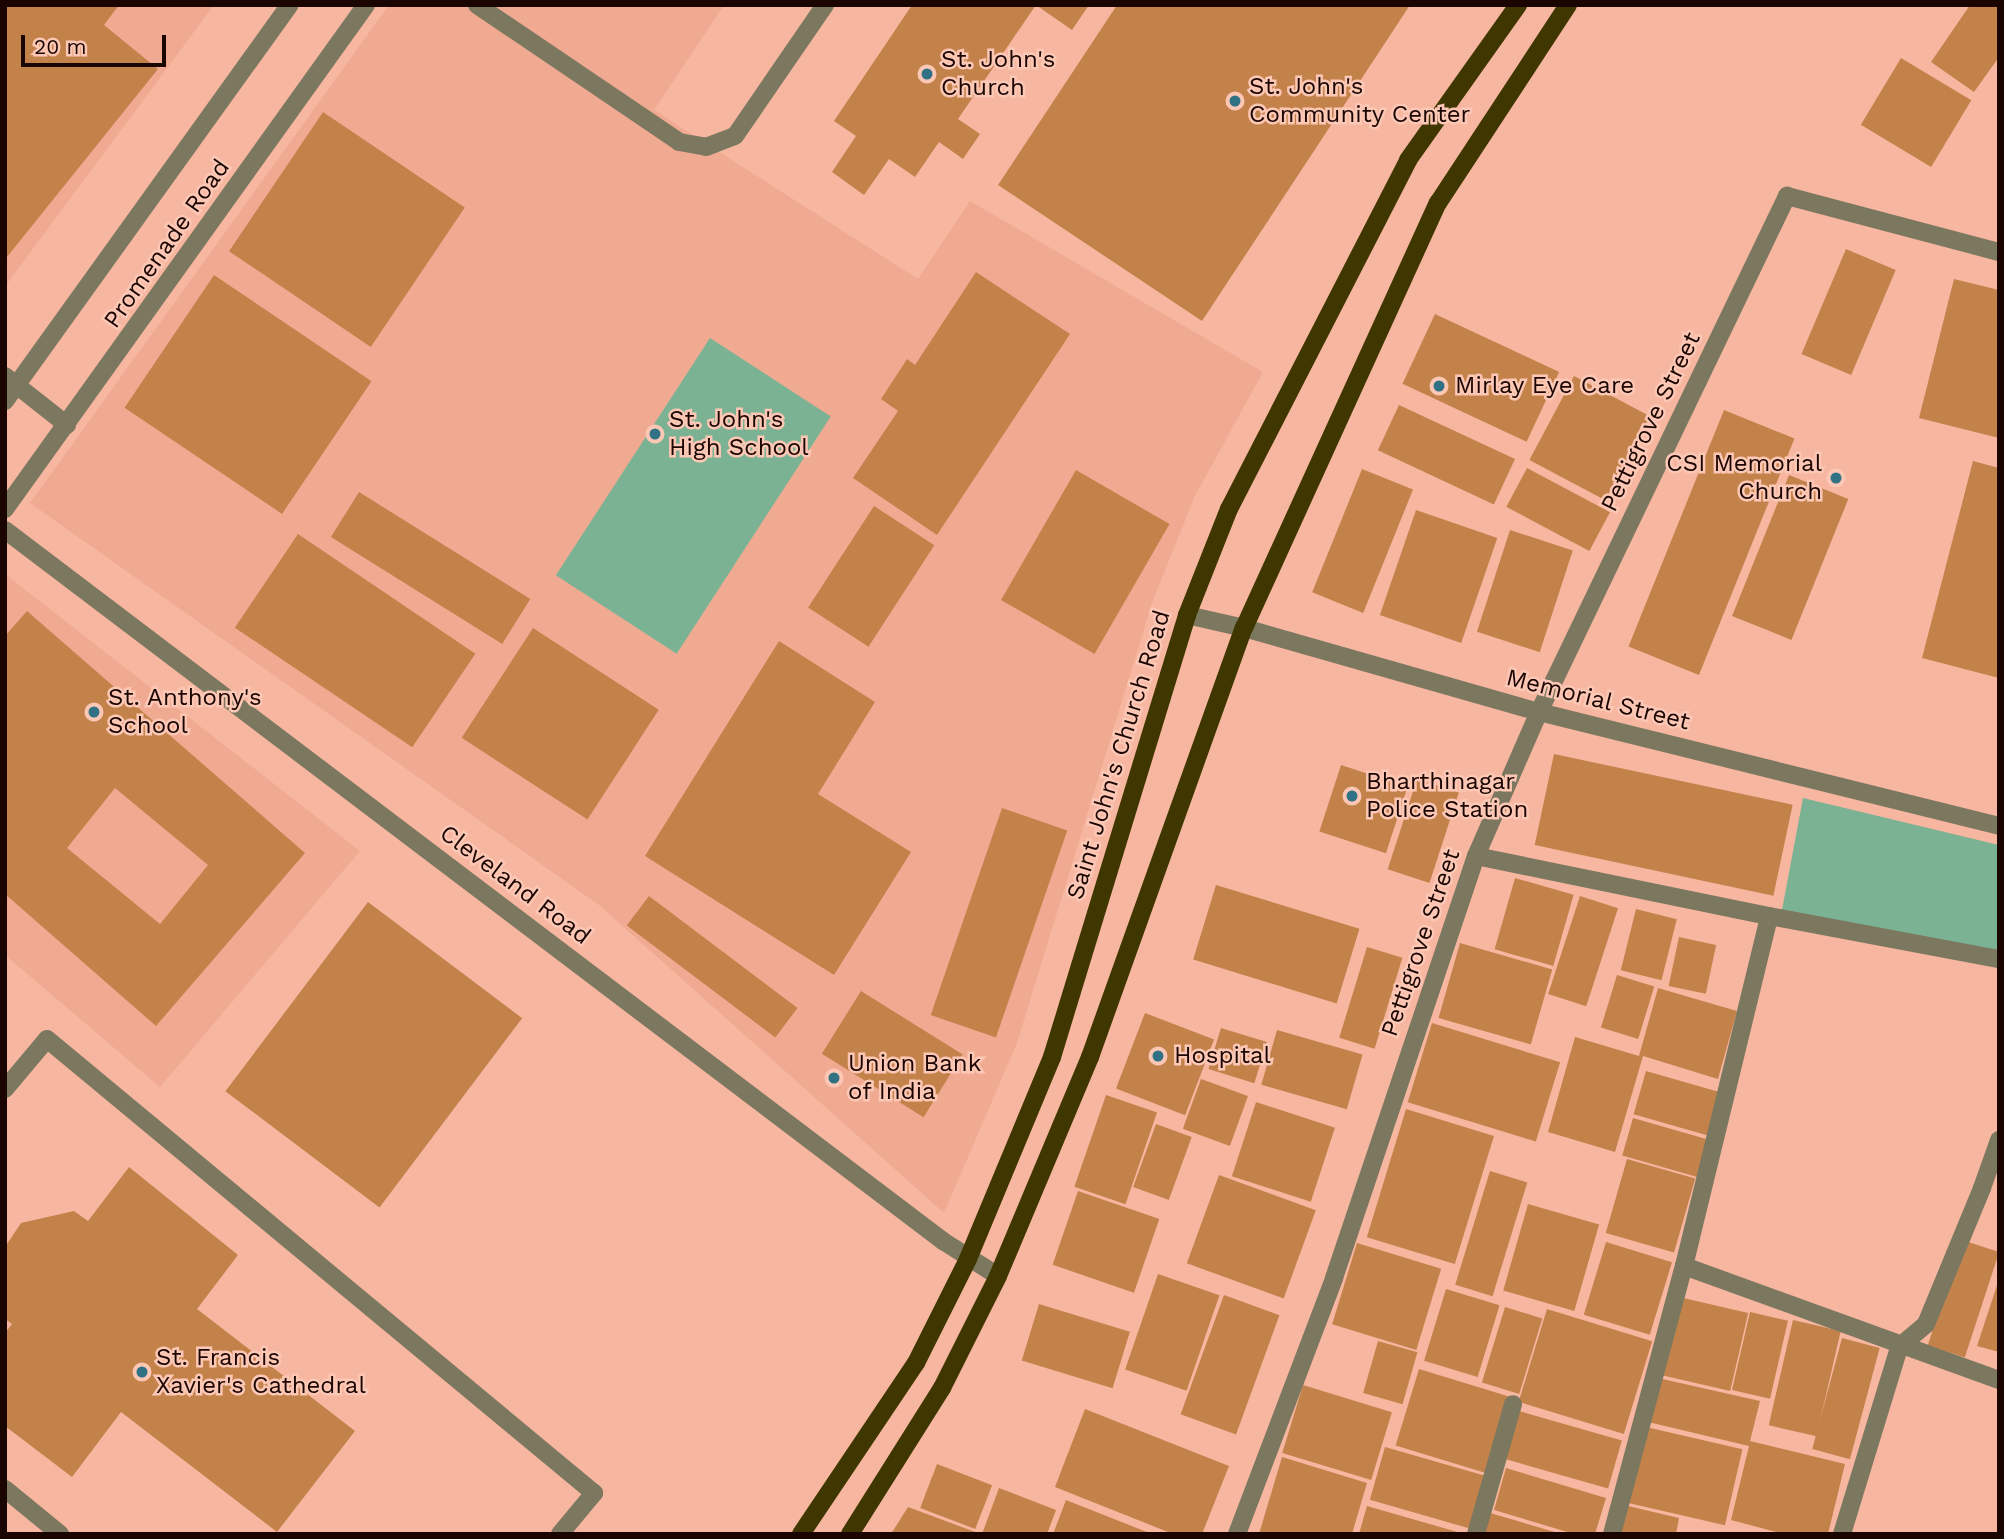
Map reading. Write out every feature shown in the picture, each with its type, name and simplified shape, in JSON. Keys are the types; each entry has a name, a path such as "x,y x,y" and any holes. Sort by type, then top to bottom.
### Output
{"main road":[{"name":"Saint John's Church Road","path":"801,1534 916,1363 968,1259 1052,1058 1186,615 1229,509 1408,160 1518,5"},
{"path":"850,1534 942,1388 998,1276 1090,1057 1244,628 1438,204 1568,5"}],"street":[{"name":"Promenade Road","path":"5,401 11,381 290,5"},
{"name":"Promenade Road","path":"5,509 366,5"},
{"path":"477,5 678,142 706,147 735,136 825,5"},
{"name":"Pettigrove Street","path":"1237,1534 1334,1278 1476,856 1539,712 1787,196 1999,252"},
{"path":"11,381 67,425"},
{"name":"Cleveland Road","path":"5,530 968,1259 998,1276"},
{"name":"Memorial Street","path":"1186,615 1244,628 1539,712 1999,826"},
{"path":"1476,856 1769,916 1999,959"},
{"path":"1612,1534 1684,1266 1769,916"},
{"path":"5,1089 47,1039 594,1493 560,1534"},
{"path":"1848,1531 1899,1347 1926,1324 1990,1186 1999,1140"},
{"path":"1684,1266 1899,1347 1999,1380"},
{"path":"1476,1534 1513,1404"},
{"path":"5,1489 60,1534"}],"shaded area":[{"path":"5,5 214,5 6,285 5,285"},
{"name":"St. John's High School","path":"389,5 724,5 654,110 918,279 970,201 1263,372 1195,496 1153,600 1017,1043 944,1213 599,905 30,503"},
{"name":"St. Anthony's School","path":"5,574 360,851 160,1087 5,955"}],"green space":[{"path":"710,338 831,416 677,654 556,575"},
{"path":"1803,798 1999,845 1999,952 1782,910"}],"building":[{"path":"5,5 119,5 104,25 158,69 7,257"},
{"name":"St. John's Church","path":"912,5 1036,5 958,119 980,134 963,159 939,142 915,177 889,159 864,195 832,172 856,136 834,121"},
{"path":"1036,5 1089,5 1072,30"},
{"path":"1117,5 1410,5 1202,321 998,185"},
{"path":"1970,5 1999,5 1999,57 1974,92 1931,62"},
{"path":"1901,58 1971,100 1931,167 1861,125"},
{"path":"323,112 465,208 371,347 229,251"},
{"path":"1846,249 1896,270 1851,375 1801,354"},
{"path":"976,272 1070,334 937,535 853,478 898,411 881,399 907,359 915,365"},
{"path":"214,275 372,381 282,514 125,408"},
{"path":"1954,279 1999,290 1999,438 1919,418"},
{"path":"1435,314 1559,372 1527,442 1402,384"},
{"path":"1574,376 1650,416 1605,500 1529,460"},
{"path":"1399,405 1515,459 1494,504 1378,450"},
{"path":"1724,410 1794,438 1699,675 1628,646"},
{"path":"1973,461 1999,468 1999,678 1922,658"},
{"path":"1527,468 1610,512 1589,551 1506,507"},
{"path":"1362,469 1413,490 1363,613 1312,592"},
{"path":"1076,470 1170,524 1095,654 1001,600"},
{"path":"1789,475 1848,499 1791,640 1732,616"},
{"path":"359,492 530,599 502,644 331,537"},
{"path":"874,506 934,545 868,647 808,607"},
{"path":"1416,510 1497,538 1461,643 1380,615"},
{"path":"1510,530 1573,550 1540,652 1477,632"},
{"path":"298,534 475,654 412,747 235,628"},
{"path":"27,611 305,853 156,1026 5,894 5,636","holes":["115,788 208,865 160,924 67,848"]},
{"path":"533,628 659,710 587,820 462,738"},
{"path":"779,641 875,702 818,794 911,852 834,975 645,856"},
{"path":"1554,754 1793,805 1773,896 1535,845"},
{"path":"1341,765 1408,787 1386,853 1319,832"},
{"path":"1417,779 1459,793 1429,883 1388,869"},
{"path":"1002,808 1067,830 996,1038 931,1015"},
{"path":"1515,878 1574,895 1553,966 1495,949"},
{"path":"1216,885 1359,929 1337,1003 1193,960"},
{"path":"649,896 798,1008 775,1037 627,926"},
{"path":"1580,896 1618,908 1586,1006 1548,994"},
{"path":"368,902 522,1018 380,1207 225,1091"},
{"path":"1636,909 1677,919 1662,980 1621,970"},
{"path":"1679,937 1716,945 1706,994 1669,986"},
{"path":"1460,943 1552,969 1531,1044 1439,1018"},
{"path":"1367,947 1402,958 1375,1049 1339,1038"},
{"path":"1617,975 1654,986 1638,1039 1601,1028"},
{"path":"1658,988 1737,1011 1718,1079 1643,1056 1615,1152 1548,1132 1575,1037 1639,1056"},
{"path":"861,991 963,1055 924,1117 822,1054"},
{"path":"1145,1013 1214,1040 1185,1115 1116,1089"},
{"path":"1432,1023 1560,1062 1536,1142 1408,1102"},
{"path":"1221,1028 1267,1042 1254,1083 1208,1069"},
{"path":"1277,1030 1363,1055 1347,1109 1261,1085"},
{"path":"1646,1071 1721,1092 1709,1136 1634,1114"},
{"path":"1201,1079 1248,1096 1230,1146 1183,1129"},
{"path":"1106,1095 1157,1113 1125,1204 1074,1187"},
{"path":"1256,1102 1335,1128 1311,1202 1232,1176"},
{"path":"1406,1109 1494,1136 1455,1264 1367,1237"},
{"path":"1633,1118 1708,1139 1697,1177 1622,1155"},
{"path":"1156,1124 1192,1137 1169,1200 1133,1187"},
{"path":"1627,1159 1695,1179 1674,1253 1606,1233"},
{"name":"St. Francis Xavier's Cathedral","path":"129,1167 238,1255 197,1309 355,1431 277,1532 121,1412 72,1477 5,1426 5,1333 12,1324 5,1319 5,1247 21,1223 74,1211 88,1221"},
{"path":"1490,1171 1527,1182 1493,1296 1455,1285"},
{"path":"1219,1175 1316,1210 1284,1299 1187,1263"},
{"path":"1078,1191 1159,1219 1134,1293 1053,1265"},
{"path":"1528,1204 1599,1224 1574,1311 1503,1291"},
{"path":"1962,1240 1999,1252 1965,1358 1928,1346"},
{"path":"1606,1242 1672,1262 1650,1335 1584,1315"},
{"path":"1357,1243 1441,1269 1416,1350 1332,1324"},
{"path":"1158,1274 1219,1295 1187,1391 1125,1369"},
{"path":"1999,1279 1999,1352 1977,1346"},
{"path":"1446,1289 1500,1305 1478,1377 1424,1361"},
{"path":"1224,1295 1279,1315 1236,1435 1181,1414"},
{"path":"1679,1297 1748,1313 1730,1391 1661,1375"},
{"path":"1039,1304 1130,1332 1113,1388 1022,1360"},
{"path":"1505,1307 1542,1318 1519,1394 1482,1383"},
{"path":"1547,1309 1652,1341 1624,1434 1519,1402"},
{"path":"1750,1312 1788,1321 1770,1399 1732,1390"},
{"path":"1793,1320 1841,1331 1816,1436 1769,1425"},
{"path":"1842,1338 1880,1348 1850,1459 1812,1449"},
{"path":"1378,1341 1417,1352 1403,1404 1363,1393"},
{"path":"1419,1369 1510,1397 1486,1473 1396,1446"},
{"path":"1658,1378 1760,1401 1750,1441 1845,1464 1828,1534 1784,1534 1731,1520 1749,1446 1648,1422"},
{"path":"1303,1385 1392,1412 1371,1480 1282,1453"},
{"path":"1085,1409 1229,1466 1202,1534 1173,1534 1055,1487"},
{"path":"1519,1411 1622,1440 1608,1489 1505,1459"},
{"path":"1646,1427 1742,1449 1725,1525 1628,1503"},
{"path":"1385,1447 1487,1476 1472,1529 1370,1500"},
{"path":"1282,1457 1367,1483 1352,1534 1259,1534"},
{"path":"937,1464 992,1485 975,1529 920,1508"},
{"path":"1506,1468 1606,1498 1595,1534 1574,1534 1494,1510"},
{"path":"999,1488 1056,1510 1047,1534 982,1534"},
{"path":"1066,1500 1152,1534 1053,1534"},
{"path":"1624,1505 1679,1518 1676,1534 1618,1534"},
{"path":"1367,1506 1461,1533 1359,1534"},
{"path":"908,1507 978,1533 978,1534 891,1534"},
{"path":"1490,1513 1558,1533 1558,1534 1485,1534"}],"place":[{"name":"St. John's Church","path":"927,74"},
{"name":"St. John's Community Center","path":"1235,101"},
{"name":"Mirlay Eye Care","path":"1439,386"},
{"name":"St. John's High School","path":"655,434"},
{"name":"CSI Memorial Church","path":"1836,478"},
{"name":"St. Anthony's School","path":"94,712"},
{"name":"Bharthinagar Police Station","path":"1352,796"},
{"name":"Hospital","path":"1158,1056"},
{"name":"Union Bank of India","path":"834,1078"},
{"name":"St. Francis Xavier's Cathedral","path":"142,1372"}]}
